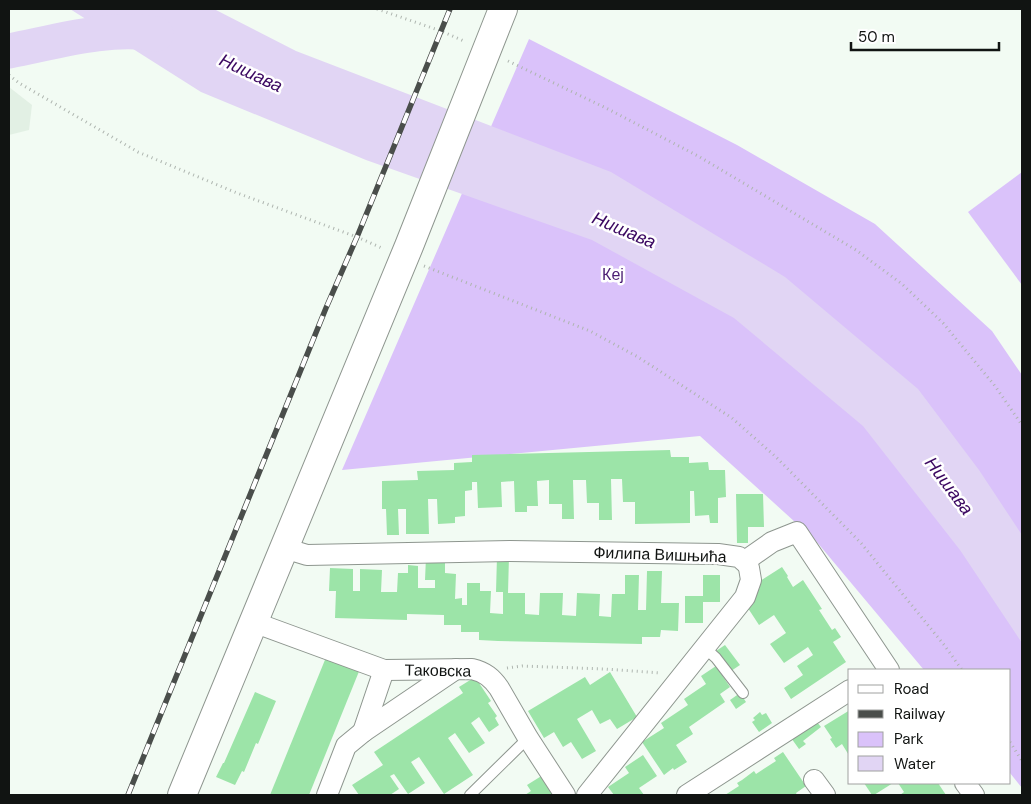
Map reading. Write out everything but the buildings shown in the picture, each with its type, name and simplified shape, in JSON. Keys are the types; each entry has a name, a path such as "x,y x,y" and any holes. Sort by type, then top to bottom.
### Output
{"street":[{"path":"182,795 406,252 503,9"},
{"path":"745,561 772,542 797,532 885,669"},
{"name":"Филипа Вишњића","path":"284,548 308,555 510,551 687,553 718,554 732,556 745,561 749,568 751,580 745,597 587,795"},
{"name":"Таковска","path":"253,622 384,670 472,669 485,673 494,681 565,795"},
{"path":"327,795 346,746 456,669"},
{"path":"364,732 384,670"},
{"path":"687,795 848,691"},
{"path":"966,784 974,795"}],"lane":[{"path":"704,647 716,658 744,693"},
{"path":"470,795 528,738"}],"path":[{"path":"377,9 441,31 486,50 606,108 698,156 856,250 902,284 942,323 995,386 1022,425"},
{"path":"9,74 19,83 138,152 237,193 357,237 406,252 590,331 638,357 732,418 776,457 861,543 945,646 961,669"},
{"path":"480,671 522,666 605,669 682,675"},
{"path":"1011,744 1022,760"}],"shaded area":[{"path":"9,87 32,105 29,130 9,135"}],"green space":[{"name":"Кеј","path":"529,39 737,145 875,224 992,331 1022,375 1022,788 1011,774 1011,669 923,669 816,541 700,436 342,470"},
{"path":"1022,172 1022,285 968,212"}],"water":[{"name":"Нишава","path":"70,9 214,9 296,51 611,172 785,277 918,389 979,470 1022,535 1022,643 960,550 863,426 734,318 592,240 366,160 201,92"}],"waterway":[{"path":"9,51 101,33 138,32 156,34"}],"railway":[{"path":"128,795 450,9"}]}
